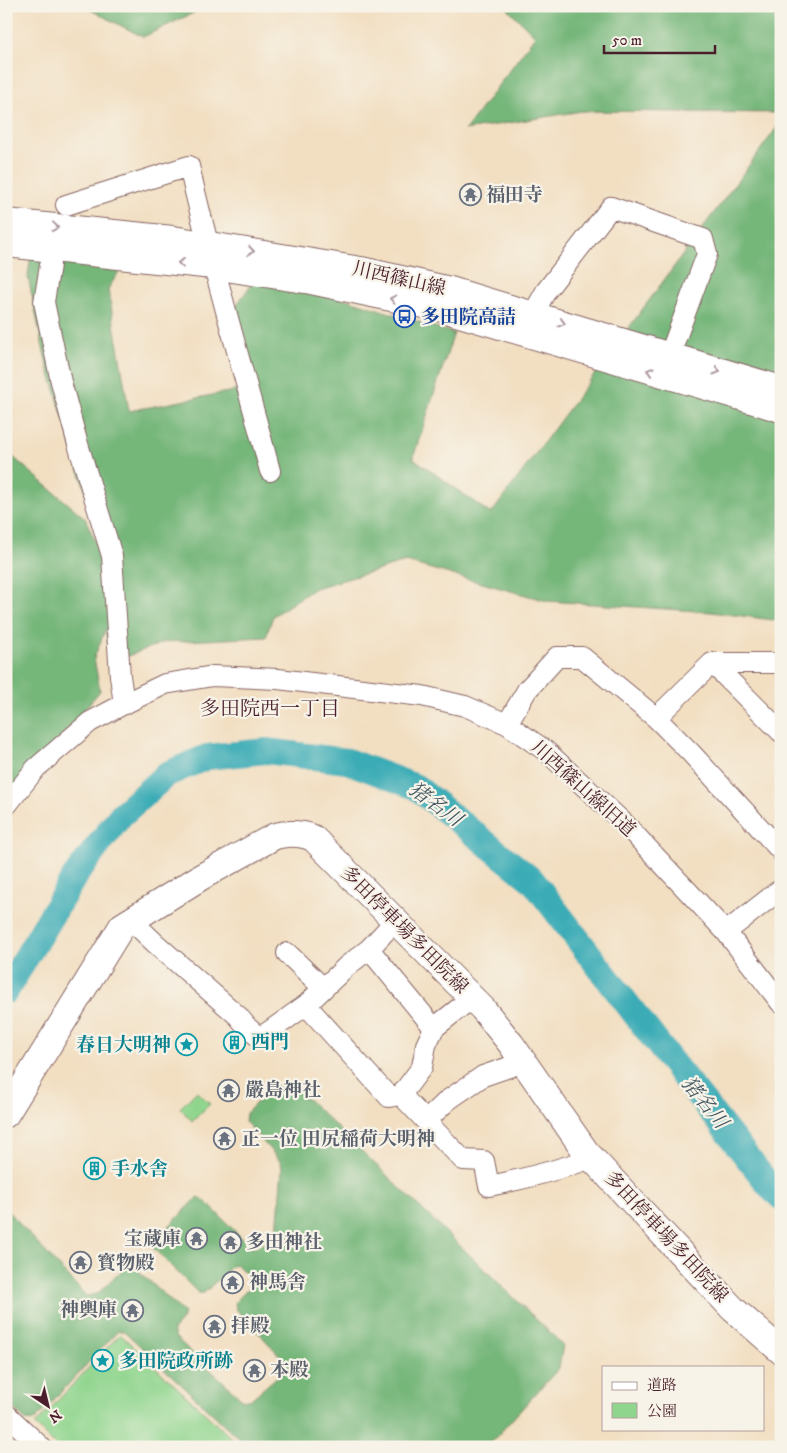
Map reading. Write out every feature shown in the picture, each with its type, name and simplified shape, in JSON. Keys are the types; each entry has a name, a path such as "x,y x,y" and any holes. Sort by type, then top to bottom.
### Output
{"main road":[{"name":"川西篠山線","path":"6,222 210,255 311,281 443,309 781,409"},
{"name":"川西篠山線","path":"6,244 210,255 361,270 450,290 781,390"},
{"name":"多田停車場多田院線","path":"6,1114 122,926 201,877 275,836 284,834 307,836 313,838 472,998 524,1062 592,1158 733,1309 781,1351"}],"street":[{"path":"66,205 189,166 210,255 270,471"},
{"path":"533,314 546,291 611,207 703,239 707,254 670,357"},
{"path":"50,265 44,302 59,374 112,556 120,676 124,704"},
{"path":"507,724 526,690 557,657 582,657 656,718 691,753 781,851"},
{"path":"656,718 712,663 781,663"},
{"path":"712,663 781,732"},
{"name":"川西篠山線旧道","path":"6,806 36,768 90,722 165,684 213,676 268,679 422,696 465,706 507,724 546,751 625,824 726,932 781,1002"},
{"path":"726,932 781,889"},
{"path":"131,920 260,1038 306,1005 369,948 396,920"},
{"path":"369,948 434,1028"},
{"path":"287,953 323,988"},
{"path":"306,1005 389,1097 401,1095 422,1067 426,1045 434,1028 472,998"},
{"path":"426,1120 448,1100 483,1076 524,1062"},
{"path":"401,1095 463,1160 484,1161 489,1186 557,1171 592,1158"},
{"path":"6,1414 41,1447"}],"green space":[{"path":"83,6 208,6 143,37"},
{"path":"505,6 781,6 781,113 582,111 465,130 535,36"},
{"path":"781,122 781,621 711,612 547,601 406,562 315,588 273,616 266,637 165,642 109,663 106,628 94,658 100,691 6,801 6,462 13,457 85,518 100,552 98,533 45,357 28,277 33,238 135,247 108,289 129,411 249,388 231,313 260,272 454,333 413,458 491,514"},
{"path":"291,1083 563,1345 559,1368 487,1447 248,1447 124,1331 118,1331 34,1421 25,1420 6,1401 6,1209 86,1296 97,1294 127,1266 133,1266 184,1313 182,1320 173,1330 175,1337 243,1400 250,1400 286,1369 285,1361 236,1309 235,1302 252,1285 252,1280 237,1265 232,1266 204,1293 198,1293 154,1249 152,1243 197,1198 203,1199 252,1248 267,1242 277,1234 282,1167 280,1161 245,1121 246,1113 274,1085"},
{"path":"197,1091 210,1104 192,1121 180,1108"},
{"path":"120,1334 241,1447 57,1447 35,1425"}],"waterway":[{"name":"猪名川","path":"6,991 75,876 121,815 167,774 207,757 266,751 347,761 416,787 533,881 671,1061 773,1190 781,1197"}],"place":[{"name":"福田寺","path":"470,195"},
{"name":"多田院高詰","path":"405,317"},
{"name":"西門","path":"235,1042"},
{"name":"春日大明神","path":"187,1045"},
{"name":"嚴島神社","path":"229,1090"},
{"name":"正一位 田尻稲荷大明神","path":"225,1139"},
{"name":"手水舎","path":"95,1169"},
{"name":"宝蔵庫","path":"197,1239"},
{"name":"多田神社","path":"230,1242"},
{"name":"寳物殿","path":"81,1263"},
{"name":"神馬舎","path":"233,1282"},
{"name":"神輿庫","path":"133,1310"},
{"name":"拝殿","path":"215,1326"},
{"name":"多田院政所跡","path":"103,1361"},
{"name":"本殿","path":"254,1370"}],"district":[{"name":"多田院西一丁目","path":"270,709"}]}
